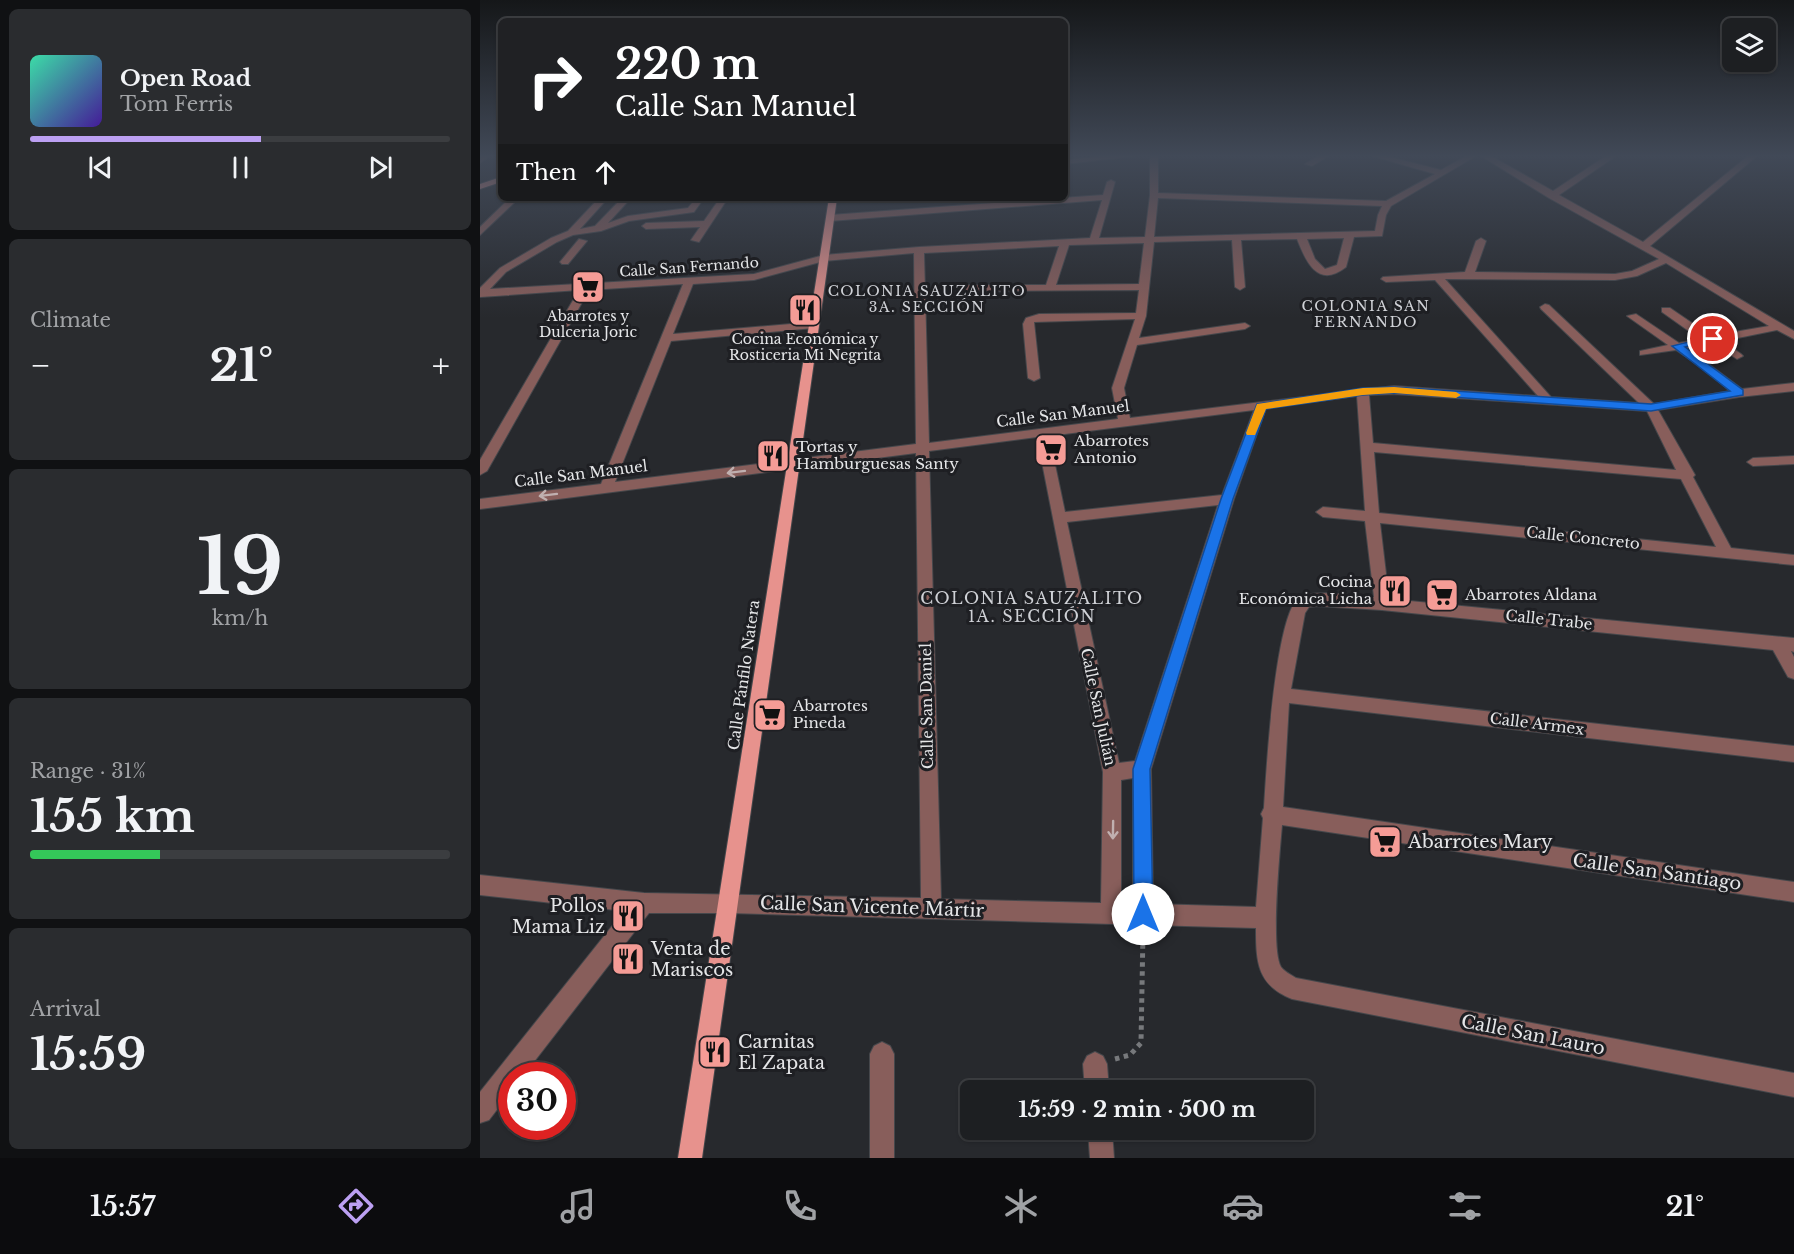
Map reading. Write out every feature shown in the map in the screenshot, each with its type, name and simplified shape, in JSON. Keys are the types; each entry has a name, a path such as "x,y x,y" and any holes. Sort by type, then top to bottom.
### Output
{"main road":[{"name":"Calle Pánfilo Natera","path":"690,1158 831,210"}],"street":[{"path":"480,232 502,210"},
{"path":"570,233 592,210"},
{"path":"598,228 615,210"},
{"path":"480,294 503,270 570,233 628,219 691,210"},
{"path":"696,240 716,210"},
{"path":"830,218 935,210"},
{"path":"1094,241 1103,210"},
{"path":"1125,423 1118,388 1141,316 1153,210"},
{"name":"Calle San Fernando","path":"480,294 754,277 824,258 919,250 1065,242 1378,234 1385,210"},
{"path":"1578,210 1644,246 1794,336"},
{"path":"1644,246 1688,210"},
{"path":"598,228 706,224"},
{"path":"1301,236 1312,265 1319,271 1325,272 1341,267 1350,234"},
{"path":"1236,238 1240,287"},
{"path":"554,240 582,241 565,262"},
{"path":"1050,288 1065,242"},
{"path":"1469,275 1480,242"},
{"name":"Calle San Daniel","path":"919,250 931,910"},
{"path":"1386,279 1469,275 1614,277 1634,274 1666,259"},
{"path":"1437,276 1467,313 1549,402"},
{"path":"606,488 689,282"},
{"path":"967,288 1144,287"},
{"path":"480,471 585,288"},
{"path":"1545,307 1651,408 1688,475 1726,552"},
{"path":"1666,310 1737,356"},
{"path":"1034,378 1028,324 1030,320 1141,316"},
{"path":"1632,316 1677,346 1739,393"},
{"path":"667,338 814,325"},
{"path":"1133,342 1245,326"},
{"path":"1644,353 1778,327"},
{"name":"Calle San Manuel","path":"480,504 1363,392 1394,390 1651,408 1739,393 1794,387"},
{"path":"1363,392 1372,517 1382,604"},
{"path":"1143,914 1142,769 1227,499 1261,406"},
{"name":"Calle San Julián","path":"1042,434 1112,772 1111,913"},
{"path":"1368,447 1688,475"},
{"path":"1753,462 1794,460"},
{"path":"1058,518 1227,499"},
{"name":"Calle Concreto","path":"1323,512 1794,560"},
{"name":"Calle Trabe","path":"1281,695 1298,612 1304,602 1318,600 1382,604 1786,644"},
{"path":"1786,644 1794,672"},
{"path":"1266,918 1271,814 1281,695"},
{"name":"Calle Armex","path":"1281,695 1794,753"},
{"path":"1112,772 1142,769"},
{"name":"Calle San Santiago","path":"1271,814 1794,892"},
{"name":"Calle San Vicente Mártir","path":"480,885 644,903 729,903 1266,918"},
{"path":"480,1111 644,903"},
{"name":"Calle San Lauro","path":"1266,918 1267,958 1274,976 1292,988 1794,1085"},
{"path":"882,1054 882,1158"},
{"path":"1095,1064 1096,1080"},
{"path":"1101,1140 1102,1158"}],"path":[{"path":"1095,1064 1130,1055 1141,1043 1143,914"}],"slow traffic":[{"path":"1251,433 1261,406 1394,390 1456,395"}],"place":[{"name":"Abarrotes y Dulceria Joric","path":"588,287"},
{"name":"Cocina Económica y Rosticeria Mi Negrita","path":"805,310"},
{"name":"Abarrotes Antonio","path":"1051,450"},
{"name":"Tortas y Hamburguesas Santy","path":"773,456"},
{"name":"Cocina Económica Licha","path":"1395,591"},
{"name":"Abarrotes Aldana","path":"1442,595"},
{"name":"Abarrotes Pineda","path":"770,715"},
{"name":"Abarrotes Mary","path":"1385,842"},
{"name":"Pollos Mama Liz","path":"628,916"},
{"name":"Venta de Mariscos","path":"628,959"},
{"name":"Carnitas El Zapata","path":"715,1052"}],"district":[{"name":"COLONIA SAUZALITO 3A. SECCIÓN","path":"927,300"},
{"name":"COLONIA SAN FERNANDO","path":"1366,314"},
{"name":"COLONIA SAUZALITO 1A. SECCIÓN","path":"1032,607"}],"route":[{"path":"1143,914 1142,769 1227,499 1261,406 1394,390 1651,408 1739,393 1677,346 1713,339"}]}
